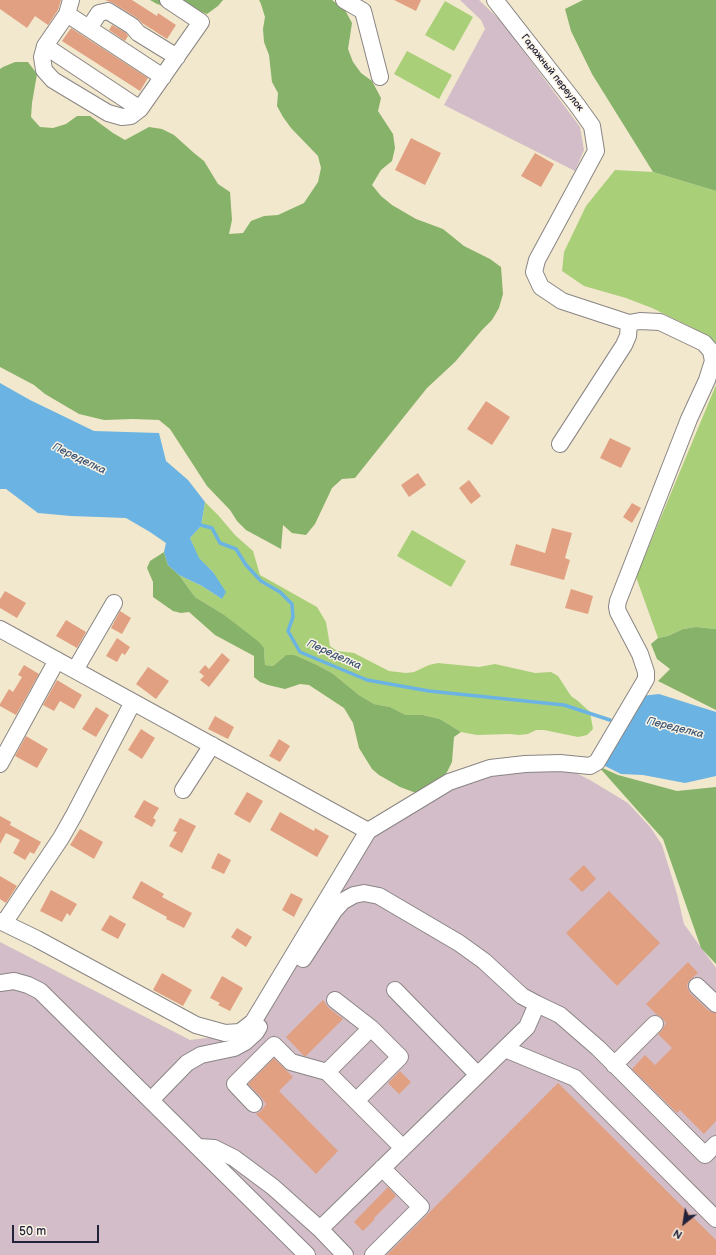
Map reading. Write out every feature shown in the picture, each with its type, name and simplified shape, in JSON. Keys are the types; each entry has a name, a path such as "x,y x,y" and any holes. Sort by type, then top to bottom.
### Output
{"street":[{"path":"163,76 89,28 69,7 45,46 42,57 44,70 53,80 108,113 122,117 131,116 140,109 201,22 168,0"},
{"path":"344,0 363,11 380,77"},
{"name":"Гаражный переулок","path":"495,0 578,105 592,126 596,151 537,260 534,272 541,287 562,301 629,323"},
{"path":"89,28 100,13 108,11 132,26 138,33 176,57"},
{"path":"45,46 140,109"},
{"path":"133,702 61,838 2,922 37,939 196,1025 225,1033 240,1032 253,1022 368,831 448,782 490,768 525,764 560,763 590,766 597,762 646,679 646,672 640,654 618,612 618,602 687,426 707,380 713,361 711,351 704,343 660,322 640,321 629,323 628,336 624,345 560,444"},
{"path":"75,670 114,603"},
{"path":"0,629 368,831"},
{"path":"0,764 57,660"},
{"path":"183,790 212,745"},
{"path":"151,1100 187,1063 201,1056 234,1048 245,1042 256,1032 334,911 343,901 354,895 364,893 379,896 459,943 484,961 522,996 560,1015 614,1065 705,1155 716,1144"},
{"path":"0,983 14,982 28,985 40,991 307,1255"},
{"path":"697,986 716,1004"},
{"path":"395,990 478,1075"},
{"path":"335,1000 371,1028 400,1057 356,1101"},
{"path":"320,1230 505,1049 526,1027 537,1004"},
{"path":"614,1065 655,1024"},
{"path":"327,1072 371,1028"},
{"path":"254,1104 234,1084 274,1045 291,1062 327,1072 403,1148"},
{"path":"505,1049 575,1078 716,1219"},
{"path":"198,1147 214,1148 234,1158 273,1187 345,1255"},
{"path":"373,1255 421,1207 382,1168"}],"shaded area":[{"path":"460,0 479,0 502,22 580,127 584,150 575,171 444,105 485,29 481,20"},
{"path":"566,768 590,780 628,803 651,828 662,845 677,894 684,924 716,968 716,1255 0,1255 0,942 190,1040 223,1036 242,1037 355,863 380,831 467,780 503,771"}],"green space":[{"path":"150,0 223,0 218,6 207,14 183,5 170,8"},
{"path":"259,0 332,0 345,10 352,23 348,49 353,62 361,73 372,81 381,98 378,111 393,134 395,148 392,161 381,170 372,185 381,196 392,205 416,219 443,229 464,246 490,259 501,267 503,294 499,308 492,320 455,362 427,388 355,478 342,479 332,488 315,524 306,535 292,533 283,525 281,549 246,530 237,521 230,510 207,486 170,429 159,420 104,420 79,414 45,394 34,385 0,367 0,69 15,62 28,62 37,74 31,117 40,127 53,128 66,124 77,116 90,116 125,140 149,127 162,129 174,135 204,161 218,184 230,192 232,220 229,234 243,233 251,221 264,216 278,215 304,203 318,182 321,168 318,156 291,128 277,106 278,93 272,82 269,55 264,42 263,29 265,17"},
{"path":"583,0 716,0 716,191 653,172 592,74 571,31 565,9"},
{"path":"445,1 473,17 454,51 425,35"},
{"path":"407,51 452,75 439,99 394,74"},
{"path":"615,170 653,172 716,191 716,344 712,339 691,327 652,308 626,298 584,286 562,271 564,252 586,206"},
{"path":"716,385 716,629 696,627 683,629 668,636 658,638 636,577"},
{"path":"205,502 235,535 253,551 260,575 317,607 326,622 330,646 337,651 354,653 389,671 406,673 414,672 429,665 438,663 479,667 495,664 535,673 551,672 558,676 571,696 590,712 593,729 587,735 578,737 544,730 536,730 528,734 519,735 477,735 461,732 440,719 423,715 406,715 390,707 374,704 359,695 332,673 309,662 286,655 273,666 265,665 264,648 223,614 195,597 179,575 202,586 222,599 213,572 198,558 190,538 201,526"},
{"path":"412,530 466,561 451,587 397,556"},
{"path":"164,552 168,565 179,575 195,597 223,614 259,642 264,648 265,665 273,666 286,655 294,655 332,673 359,695 374,704 390,707 406,715 423,715 440,719 461,732 454,737 452,762 445,776 416,793 400,787 379,775 372,769 359,748 353,723 344,708 309,685 300,684 285,689 260,682 254,677 254,656 215,635 189,612 181,613 173,611 153,597 153,582 147,568 150,561"},
{"path":"696,627 716,629 716,710 658,681 670,669 657,659 651,644 658,638 668,636 683,629"},
{"path":"598,766 618,775 677,791 716,787 716,964 701,948 663,839"}],"water":[{"path":"0,383 30,400 94,431 159,433 166,461 188,480 205,502 201,526 190,538 199,558 213,572 226,592 222,599 202,586 179,575 168,565 164,552 166,543 126,518 38,513 6,489 0,489"},
{"path":"659,694 716,712 716,776 685,783 643,775 621,774 605,766 607,753 641,696"}],"building":[{"path":"0,0 61,0 58,10 48,25 35,16 27,28 0,9"},
{"path":"105,0 132,0 157,16 158,13 176,25 167,39 142,23 137,18 113,3"},
{"path":"394,0 421,0 416,11"},
{"path":"112,25 126,33 128,36 125,41 109,30"},
{"path":"71,28 148,78 140,91 62,41"},
{"path":"411,138 441,153 425,185 395,170"},
{"path":"535,153 554,164 541,187 521,176"},
{"path":"486,401 510,417 492,445 467,429"},
{"path":"610,438 631,448 621,468 600,458"},
{"path":"418,473 426,485 409,497 401,485"},
{"path":"469,480 481,496 471,504 459,488"},
{"path":"632,503 641,508 632,523 623,517"},
{"path":"552,528 572,533 565,558 570,560 564,580 510,565 516,544 545,553"},
{"path":"571,589 593,596 588,614 565,608"},
{"path":"5,591 26,603 17,618 0,608 0,599"},
{"path":"120,611 131,618 122,634 111,628"},
{"path":"66,620 86,632 77,648 56,636"},
{"path":"117,638 130,647 125,655 122,653 117,662 106,656"},
{"path":"222,653 230,660 209,687 200,680 204,676 199,672 205,665 209,669"},
{"path":"24,665 39,674 16,715 0,706 0,704 9,689 13,692 22,677 18,675"},
{"path":"148,667 169,681 156,699 136,684"},
{"path":"57,680 82,695 74,709 60,701 54,711 43,705"},
{"path":"96,707 109,715 96,737 82,729"},
{"path":"215,716 234,727 228,739 208,729"},
{"path":"141,729 155,738 142,759 128,750"},
{"path":"26,736 48,749 37,768 15,756"},
{"path":"279,739 290,746 280,762 269,756"},
{"path":"247,792 263,801 250,823 234,814"},
{"path":"144,800 159,808 153,818 156,820 152,827 134,817"},
{"path":"280,812 314,831 315,828 329,836 317,857 270,830"},
{"path":"0,816 11,822 10,825 41,842 34,854 30,852 25,860 13,853 20,840 6,833 0,844"},
{"path":"180,818 196,826 182,853 169,846 177,832 173,831"},
{"path":"80,829 103,842 94,859 70,845"},
{"path":"218,853 231,860 224,874 211,868"},
{"path":"584,865 596,879 582,892 569,879"},
{"path":"0,876 17,886 6,903 0,899"},
{"path":"141,881 164,894 162,897 192,913 184,928 132,898"},
{"path":"51,890 77,904 70,916 67,913 62,922 40,911"},
{"path":"609,891 660,943 617,986 566,933"},
{"path":"291,893 303,899 294,917 282,910"},
{"path":"110,915 126,924 118,939 101,930"},
{"path":"237,928 252,937 246,947 231,937"},
{"path":"688,962 698,973 687,984 690,993 709,1011 716,1013 716,1121 704,1134 680,1110 677,1113 632,1069 645,1055 655,1065 672,1048 658,1034 666,1023 646,1004"},
{"path":"162,973 192,990 183,1006 153,990"},
{"path":"222,976 243,988 230,1011 218,1005 220,1003 210,998"},
{"path":"323,1000 329,1008 343,1019 306,1056 304,1056 286,1037"},
{"path":"274,1058 293,1077 279,1091 338,1151 316,1174 256,1114 261,1111 266,1104 248,1084"},
{"path":"400,1071 411,1082 399,1094 388,1083"},
{"path":"558,1083 716,1240 716,1255 387,1255"},
{"path":"388,1187 396,1196 363,1231 354,1222"}],"waterway":[{"name":"Переделка","path":"197,524 212,528 220,543 236,549 246,565 261,581 280,592 292,604 293,617 288,631 300,652 367,680 429,691 564,705 610,720"}]}
